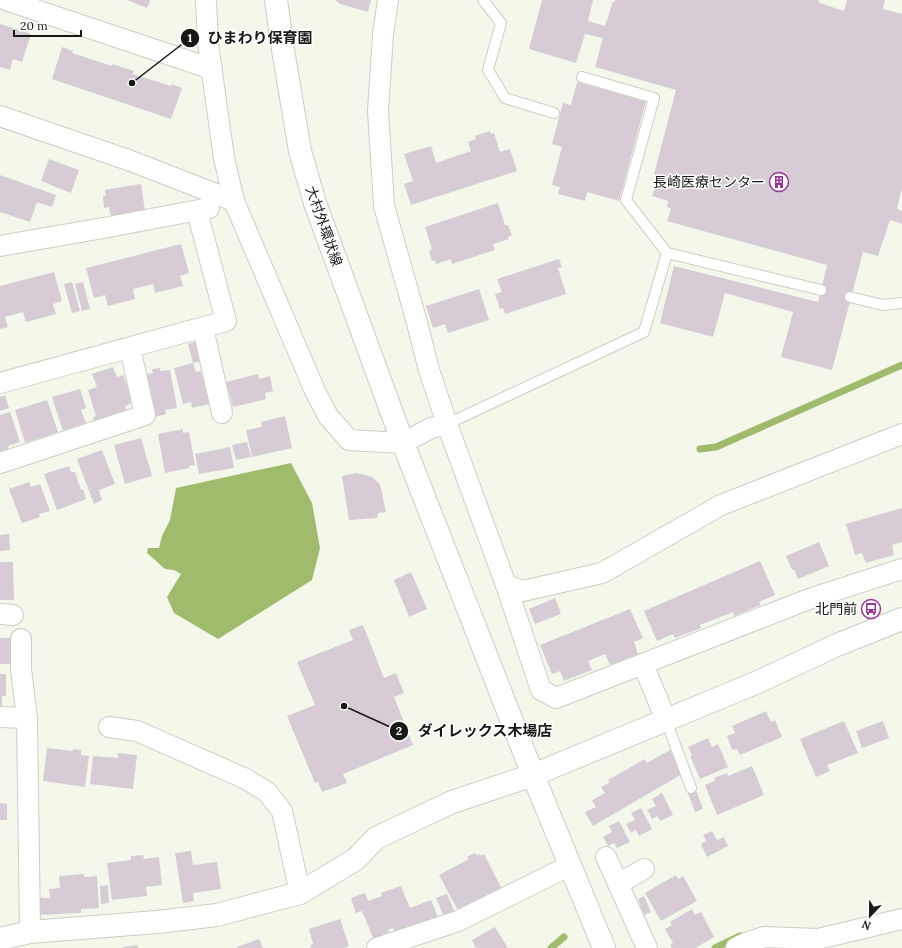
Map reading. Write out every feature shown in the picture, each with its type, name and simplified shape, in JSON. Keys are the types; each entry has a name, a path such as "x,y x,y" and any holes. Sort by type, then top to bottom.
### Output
{"main road":[{"name":"大村外環状線","path":"276,0 300,151 315,203 403,443 569,866 604,948"},
{"path":"0,939 30,932 157,922 217,915 300,893 356,859 376,838 452,802 533,775 758,682 837,645 902,619"}],"street":[{"path":"6,0 212,69"},
{"path":"206,0 208,44 224,158 234,201 315,391 328,416 349,440 403,443 431,428 447,424"},
{"path":"388,0 378,111 384,206 416,319 428,370 506,585 541,690 556,698 809,599 902,569"},
{"path":"0,116 131,161 234,201"},
{"path":"0,246 197,211 234,201"},
{"path":"0,382 226,322 197,211"},
{"path":"203,328 222,413"},
{"path":"0,464 144,415 130,348"},
{"path":"506,585 523,591 602,573 721,505 902,434"},
{"path":"22,639 21,669 27,718 30,932"},
{"path":"643,664 666,720"},
{"path":"0,718 27,718"},
{"path":"109,727 137,731 246,779 267,792 282,811 300,893"},
{"path":"606,857 646,948"},
{"path":"377,948 458,921 569,866"},
{"path":"618,884 644,869"},
{"path":"736,948 764,936 818,939 902,919"}],"lane":[{"path":"483,0 501,23 488,70 505,98 554,114"},
{"path":"582,77 654,98 626,200 667,253 821,290"},
{"path":"447,424 644,332 667,253"},
{"path":"850,297 883,305 902,303"},
{"path":"666,720 691,788"}],"shaded area":[{"path":"291,463 312,503 320,548 312,580 218,639 174,613 167,597 181,574 174,570 165,569 147,553 148,548 159,548 162,536 170,520 176,488"}],"building":[{"path":"127,0 150,0 147,8"},
{"path":"335,0 371,0 368,12 340,4"},
{"name":"長崎医療センター","path":"542,0 593,0 588,21 605,26 613,1 615,2 615,0 818,0 820,3 844,11 847,0 885,0 883,9 902,14 902,188 897,209 902,211 902,224 890,220 878,256 863,252 832,370 781,357 793,312 725,293 713,337 660,323 674,266 818,302 827,265 667,221 671,209 667,207 668,201 652,196 659,176 654,174 676,90 595,67 603,38 585,34 576,63 529,49"},
{"path":"0,24 31,34 22,62 13,59 10,70 0,67"},
{"path":"62,47 73,51 72,53 112,66 112,64 134,71 133,74 182,88 171,119 52,79"},
{"path":"577,82 646,101 619,201 587,192 585,201 558,194 560,187 552,185 562,147 552,144 563,103 571,105"},
{"path":"490,131 491,134 494,133 500,152 510,149 517,171 411,205 404,184 413,181 404,154 431,146 436,163 471,151 468,142 476,139 475,136"},
{"path":"49,159 79,170 71,193 41,181"},
{"path":"0,175 56,195 52,207 37,202 30,222 0,212"},
{"path":"141,184 145,211 111,216 109,207 104,208 103,196 106,196 105,190"},
{"path":"498,203 505,225 508,225 512,235 508,237 509,239 493,244 495,250 452,264 451,259 436,264 435,260 432,261 429,251 432,249 425,227"},
{"path":"181,244 189,273 180,276 183,286 155,293 153,284 133,289 135,299 108,306 105,295 94,298 86,268"},
{"path":"559,259 562,267 558,268 566,294 505,314 503,308 500,309 495,294 502,292 497,279"},
{"path":"54,272 62,301 53,304 56,314 26,322 23,312 5,317 8,327 0,329 0,286"},
{"path":"72,282 80,311 72,313 64,284"},
{"path":"83,282 90,309 82,311 75,284"},
{"path":"479,289 489,320 448,333 445,324 433,328 426,306"},
{"path":"197,341 202,361 193,363 188,344"},
{"path":"193,363 196,372 201,371 209,404 192,408 191,402 183,404 174,368"},
{"path":"113,367 117,377 123,375 133,403 125,406 127,412 94,423 93,417 96,416 88,390 97,387 92,374"},
{"path":"160,368 160,371 170,370 177,408 165,410 166,414 155,417 146,374 153,373 152,369"},
{"path":"258,374 259,379 270,376 273,391 265,393 266,399 233,407 226,382"},
{"path":"80,389 86,408 81,410 86,423 63,431 52,397"},
{"path":"5,395 9,408 0,411 0,397"},
{"path":"47,400 58,432 25,443 15,410"},
{"path":"10,412 20,442 8,446 9,449 0,452 0,415"},
{"path":"285,416 292,448 252,457 246,430 262,427 261,422"},
{"path":"183,429 183,433 189,432 195,465 189,466 189,468 165,473 158,434"},
{"path":"141,438 152,476 125,484 114,445"},
{"path":"247,442 251,457 236,460 232,445"},
{"path":"230,447 234,468 199,474 195,454"},
{"path":"102,450 115,484 99,490 102,500 94,504 77,459"},
{"path":"69,466 71,472 75,472 81,490 83,489 86,499 57,510 44,474"},
{"path":"357,473 372,477 380,484 386,512 378,513 377,518 349,520 342,476"},
{"path":"29,482 31,487 40,484 50,511 39,514 40,517 22,523 9,489"},
{"path":"902,508 902,542 892,545 894,555 866,563 862,553 855,555 846,524"},
{"path":"9,534 10,550 0,551 0,535"},
{"path":"819,542 829,566 798,579 786,556"},
{"path":"760,561 775,595 759,602 761,605 734,616 733,612 700,625 701,628 675,638 673,634 657,641 644,611"},
{"path":"0,562 13,562 14,600 0,600"},
{"path":"411,572 427,609 409,617 394,580"},
{"path":"555,598 561,614 535,624 529,609"},
{"path":"630,609 643,638 634,642 638,654 610,665 605,654 588,661 592,670 564,681 560,671 552,674 540,645"},
{"path":"363,625 384,678 396,673 404,693 394,697 413,745 343,774 347,783 322,792 318,782 315,783 287,716 315,705 297,662 353,640 349,630"},
{"path":"0,638 12,638 12,664 0,664"},
{"path":"0,674 6,674 6,696 2,696 2,708 0,708"},
{"path":"766,711 771,722 775,720 782,737 740,755 737,749 732,750 727,736 735,733 732,726"},
{"path":"844,721 858,753 827,765 830,771 816,777 800,739"},
{"path":"883,721 889,738 862,748 856,731"},
{"path":"708,738 712,747 718,744 728,767 700,779 690,756 692,755 688,747"},
{"path":"47,748 73,751 73,749 81,750 81,755 89,756 85,787 43,781"},
{"path":"670,750 684,773 593,826 585,812 596,807 592,800 605,793 601,787 610,782 608,780 645,759 647,763"},
{"path":"118,753 137,755 133,789 90,784 93,756 118,758"},
{"path":"752,766 764,795 717,815 705,785 715,781 714,778 727,773 728,776"},
{"path":"696,790 703,809 695,812 688,793"},
{"path":"662,793 673,815 660,821 657,816 652,819 647,810 656,806 652,799"},
{"path":"0,803 7,804 7,820 0,820"},
{"path":"641,808 652,829 639,836 636,830 631,833 626,824 635,820 631,813"},
{"path":"619,821 630,842 617,848 614,843 608,846 603,837 612,832 609,826"},
{"path":"712,831 717,840 724,837 728,846 707,857 701,844 706,841 703,835"},
{"path":"191,851 193,865 217,862 221,889 193,893 194,901 183,903 175,853"},
{"path":"475,853 477,855 480,854 481,856 484,854 503,891 460,914 439,875 469,859 467,857"},
{"path":"143,855 144,859 159,857 162,885 146,887 147,896 112,900 107,863 131,860 131,856"},
{"path":"84,874 84,877 97,876 99,908 81,909 81,913 39,915 37,898 50,898 49,889 60,888 59,876"},
{"path":"676,875 678,879 683,876 697,901 661,921 645,893"},
{"path":"108,885 109,903 101,904 100,886"},
{"path":"401,886 410,908 431,900 438,917 436,920 396,936 393,928 388,930 390,934 374,940 362,911 356,913 351,898 365,893 368,901 382,896 381,893"},
{"path":"447,894 456,915 445,919 436,898"},
{"path":"644,896 651,912 644,915 638,899"},
{"path":"692,909 695,915 701,912 714,937 695,948 672,948 670,945 673,943 665,929 672,925 670,922"},
{"path":"340,919 349,946 344,948 311,948 310,945 313,944 309,929"},
{"path":"495,927 508,948 476,948 472,940"},
{"path":"259,939 263,948 237,948 237,947"},
{"path":"137,945 138,948 123,948 123,947"}],"waterway":[{"path":"700,449 716,447 902,365"},
{"path":"715,948 740,936"},
{"path":"551,948 564,937"}],"place":[{"name":"ひまわり保育園","path":"132,83"},
{"name":"長崎医療センター","path":"779,182"},
{"name":"北門前","path":"871,609"},
{"name":"ダイレックス木場店","path":"344,706"}]}
